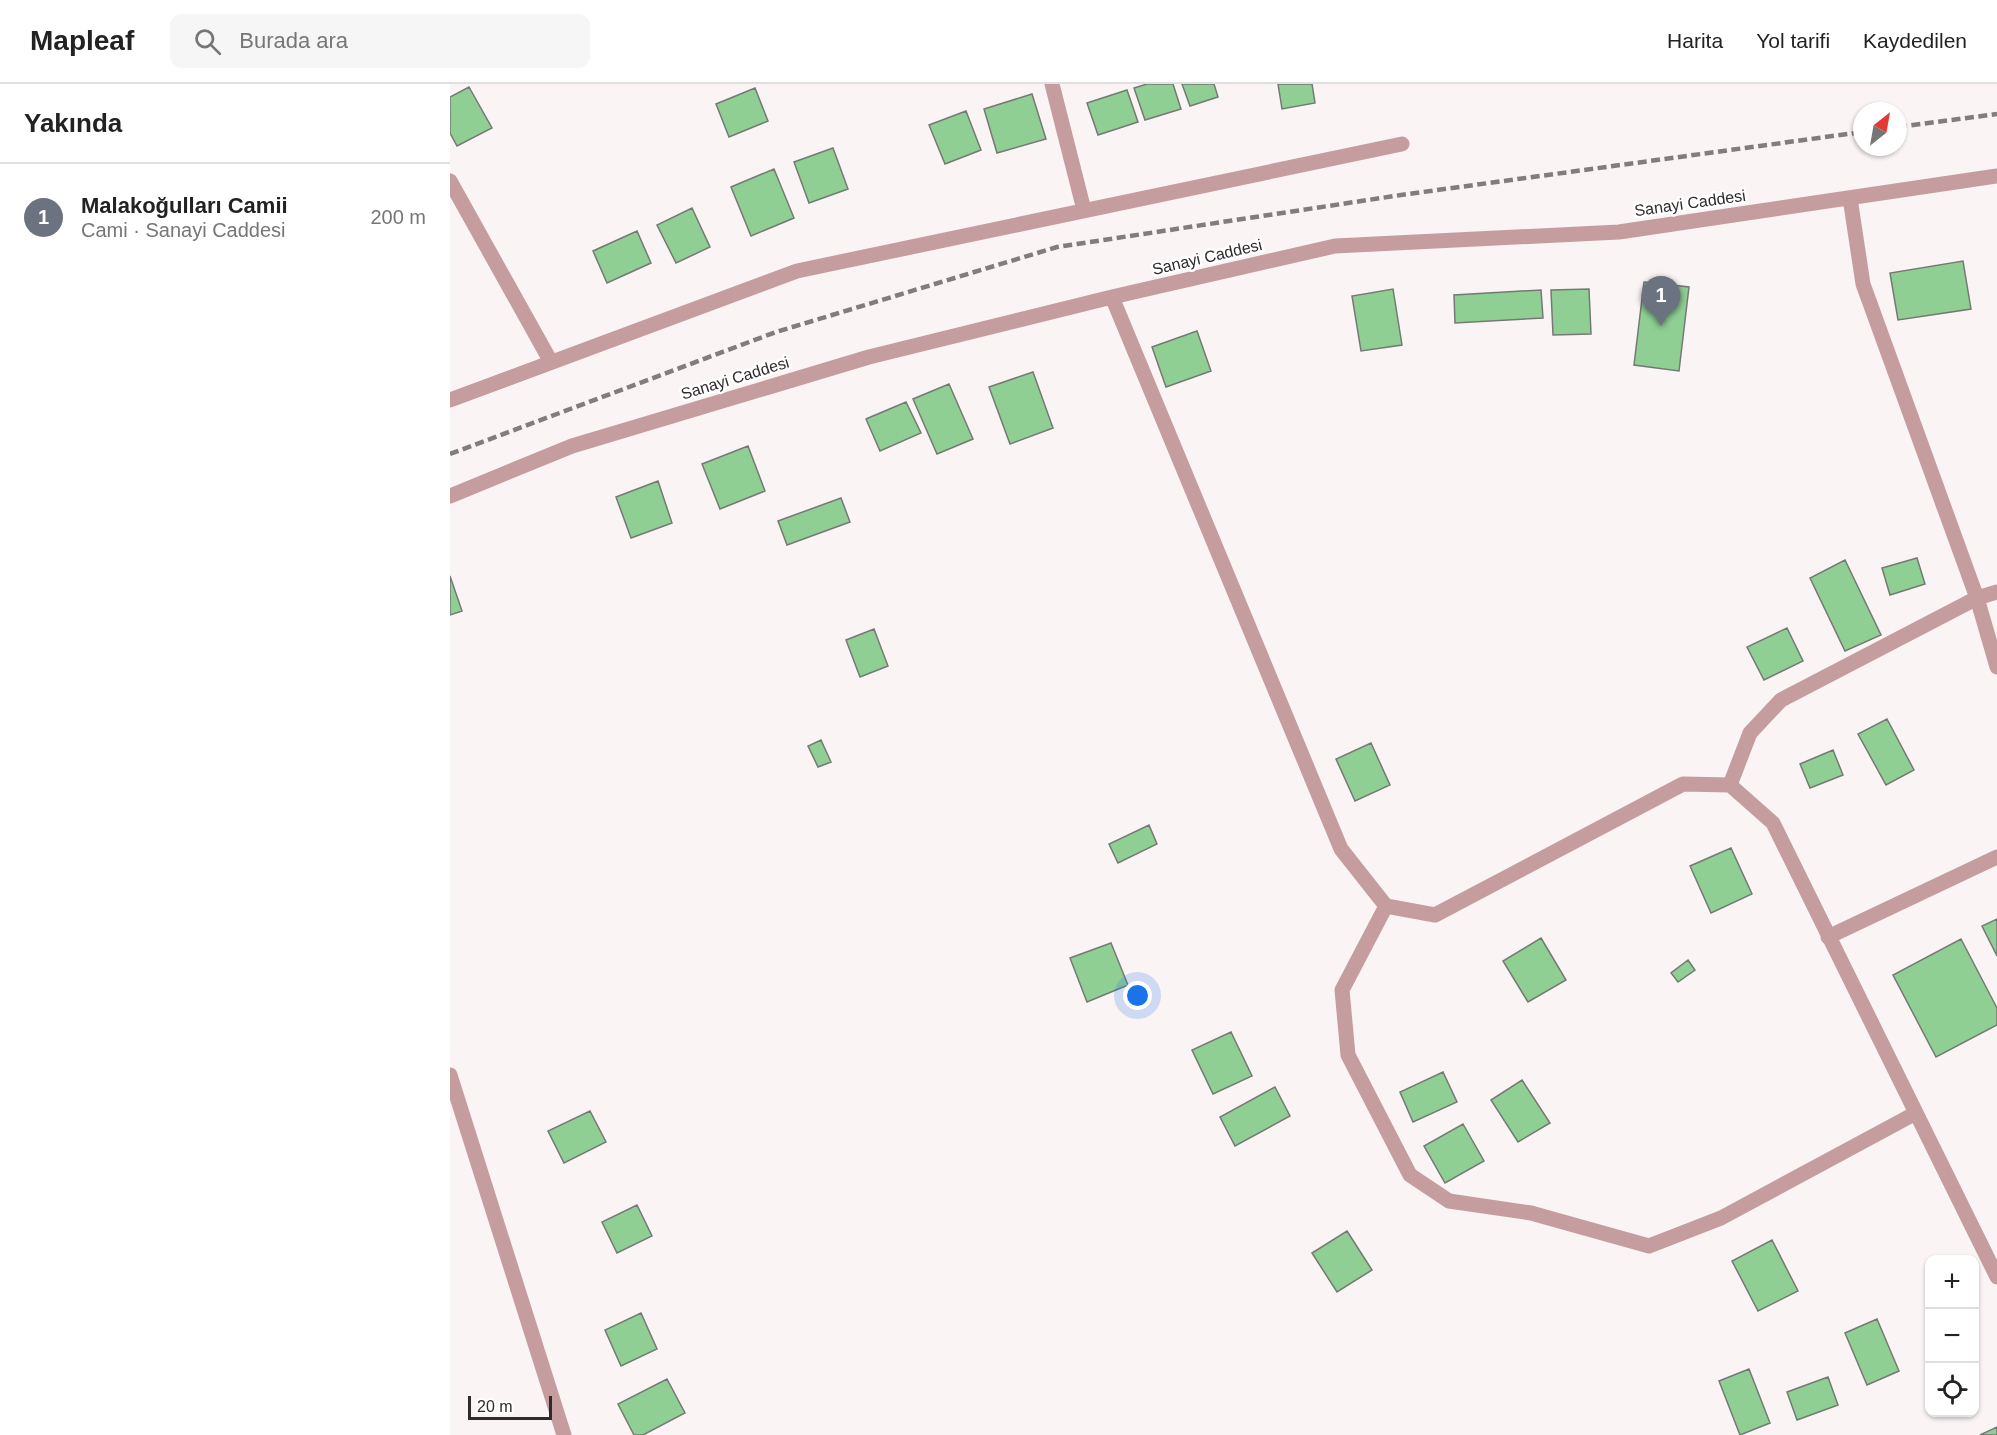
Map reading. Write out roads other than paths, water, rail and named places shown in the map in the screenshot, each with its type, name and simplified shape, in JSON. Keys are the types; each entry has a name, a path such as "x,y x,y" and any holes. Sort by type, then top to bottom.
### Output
{"street":[{"path":"1052,84 1084,210"},
{"path":"450,400 797,271 1402,144"},
{"name":"Sanayi Caddesi","path":"450,496 572,446 869,357 1112,297 1335,246 1619,232 1997,176"},
{"path":"450,181 551,362"},
{"path":"1850,198 1863,284 1977,598 1997,667"},
{"path":"1112,297 1341,849 1386,906 1435,915 1683,784 1730,784 1773,824 1997,1277"},
{"path":"1730,784 1750,733 1781,700 1977,598 1997,592"},
{"path":"1828,937 1997,856"},
{"path":"1386,906 1342,990 1348,1055 1410,1175 1449,1201 1532,1213 1649,1246 1721,1218 1916,1113"},
{"path":"450,1075 564,1435"}],"railway":[{"path":"1907,126 1997,114"},
{"path":"450,454 776,332 1057,247 1401,195 1853,133"}],"place":[{"name":"Malakoğulları Camii","path":"1661,326"}]}
